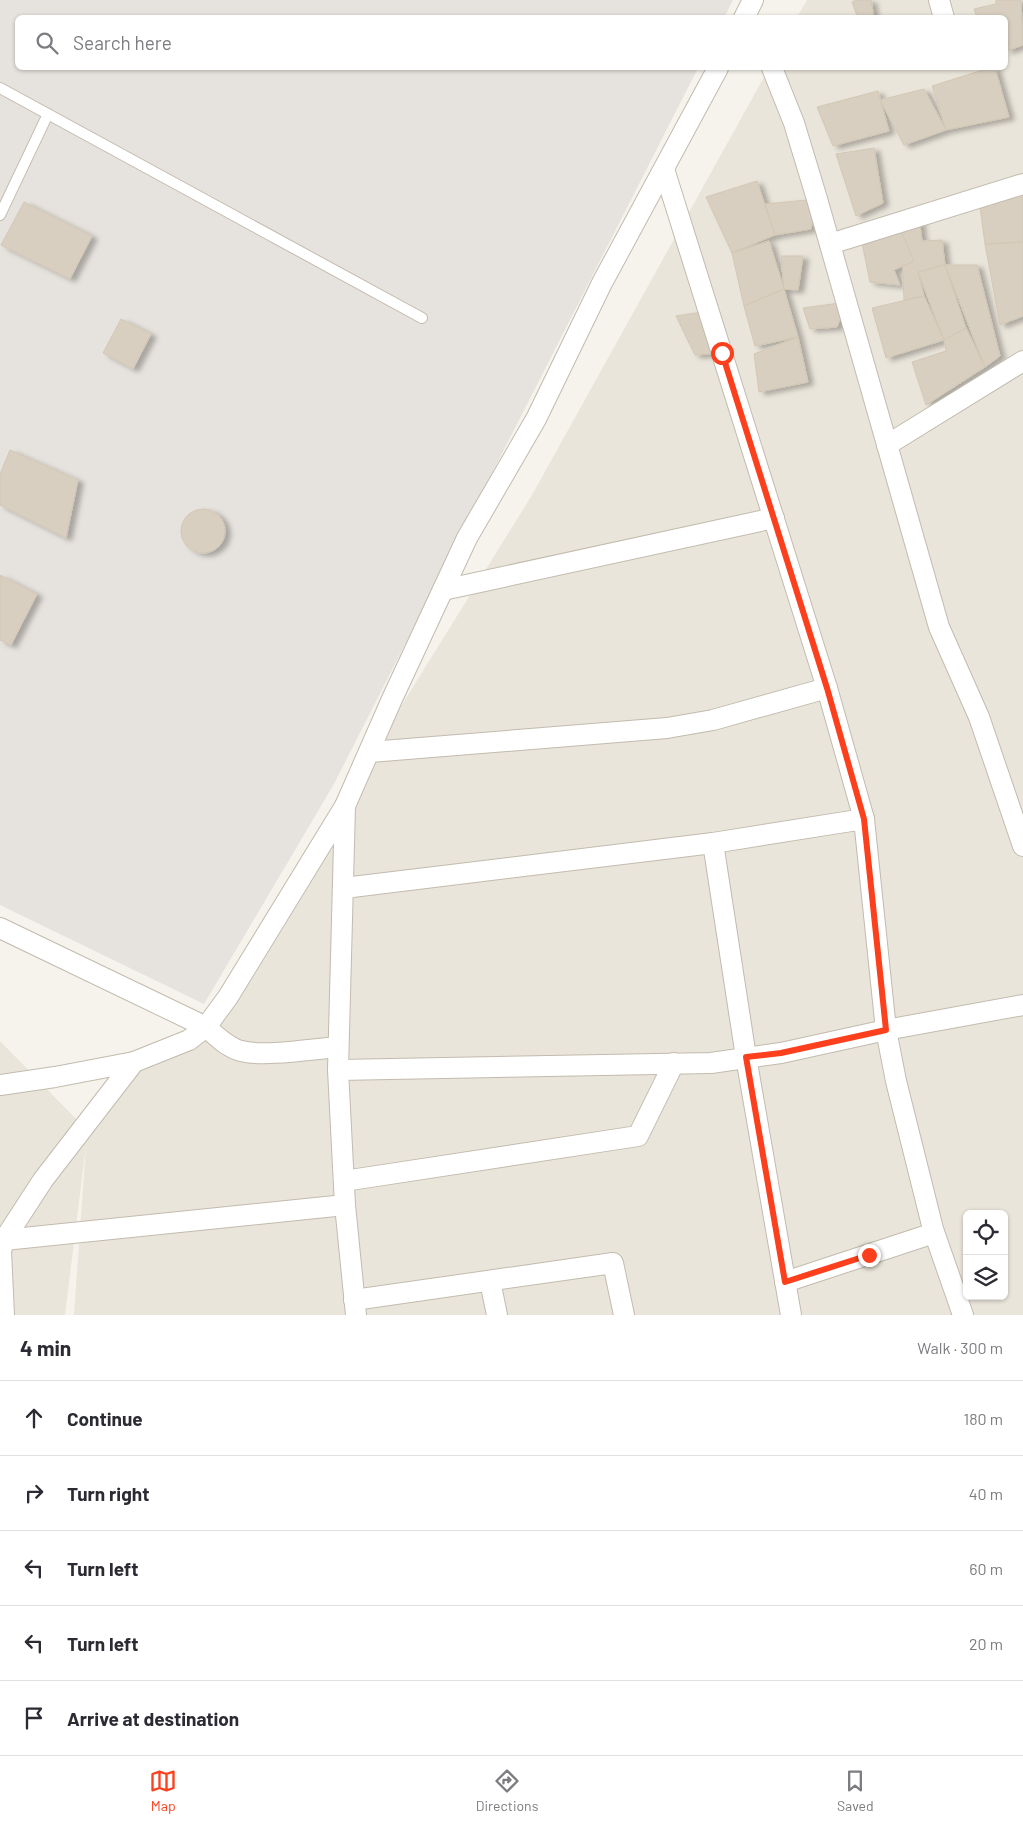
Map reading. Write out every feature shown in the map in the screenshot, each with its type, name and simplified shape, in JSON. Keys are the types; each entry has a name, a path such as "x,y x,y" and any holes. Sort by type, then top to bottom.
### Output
{"street":[{"path":"940,0 943,15"},
{"path":"0,1085 134,1062 189,1040 206,1027 228,997 345,806 392,698 467,538 536,419 602,283 717,70"},
{"path":"773,70 794,123 939,627 980,717 1023,846"},
{"path":"664,169 827,688 864,819 886,1030 896,1081 934,1233 964,1315"},
{"path":"830,244 1023,184"},
{"path":"887,445 1023,361"},
{"path":"443,590 774,518"},
{"path":"370,752 667,728 713,720 827,688"},
{"path":"345,806 338,1070 344,1205 355,1308 490,1281 612,1263 624,1315"},
{"path":"344,888 713,843 864,819"},
{"path":"713,843 746,1057 791,1315"},
{"path":"0,928 206,1027 231,1047 241,1051 260,1053 338,1047"},
{"path":"338,1070 711,1063 781,1053 886,1030 1023,1004"},
{"path":"2,1314 2,1251 4,1240 43,1180 134,1062"},
{"path":"344,1181 638,1136 674,1063"},
{"path":"4,1240 344,1205"},
{"path":"785,1282 934,1233"},
{"path":"490,1281 497,1315"}],"lane":[{"path":"0,88 422,318"},
{"path":"0,215 48,114"}],"shaded area":[{"path":"0,0 733,0 726,15 15,15 15,70 697,70 334,784 204,1004 0,905"},
{"path":"807,0 1023,0 1023,1315 74,1315 86,1145 65,1315 0,1315 0,1041 86,1129 82,1120 212,1011 532,495 768,70 1008,70 1008,15 798,15"}],"building":[{"path":"856,0 871,0 874,15 857,15 852,2"},
{"path":"996,0 1021,0 1023,45 1008,50 1008,15 976,15 974,9 996,4"},
{"path":"983,70 996,70 1009,117 946,130 932,86"},
{"path":"924,89 946,130 904,145 880,100"},
{"path":"878,91 889,131 833,146 817,107"},
{"path":"874,148 883,203 856,216 836,154"},
{"path":"757,181 775,235 732,253 706,197"},
{"path":"1023,192 1023,242 985,244 980,207"},
{"path":"817,199 811,229 775,235 765,204"},
{"path":"24,202 92,236 70,279 1,245"},
{"path":"919,218 922,241 942,240 945,265 918,272 924,296 904,300 901,231"},
{"path":"901,231 914,261 894,270 900,285 870,282 862,243"},
{"path":"769,241 784,289 744,306 732,253"},
{"path":"1023,242 1023,316 1000,325 985,244"},
{"path":"781,256 803,256 798,290 784,289"},
{"path":"945,265 966,328 944,340 918,272"},
{"path":"945,265 977,265 1000,356 985,367"},
{"path":"784,289 798,337 755,346 744,306"},
{"path":"924,296 944,340 886,358 872,308"},
{"path":"847,302 837,327 810,329 803,308"},
{"path":"709,311 722,353 695,355 676,316"},
{"path":"121,319 151,334 133,369 103,353"},
{"path":"966,328 985,367 926,405 912,362 946,351 944,340"},
{"path":"798,337 808,382 759,392 754,354"},
{"path":"10,450 78,480 66,538 0,505 0,474"},
{"path":"207,509 219,515 224,522 224,540 219,547 212,552 199,553 191,550 184,543 181,527 184,519 191,512"},
{"path":"0,575 37,594 11,645 0,640"}],"route":[{"path":"722,353 827,688 864,819 886,1030 781,1053 746,1057 785,1282 869,1255"}]}
